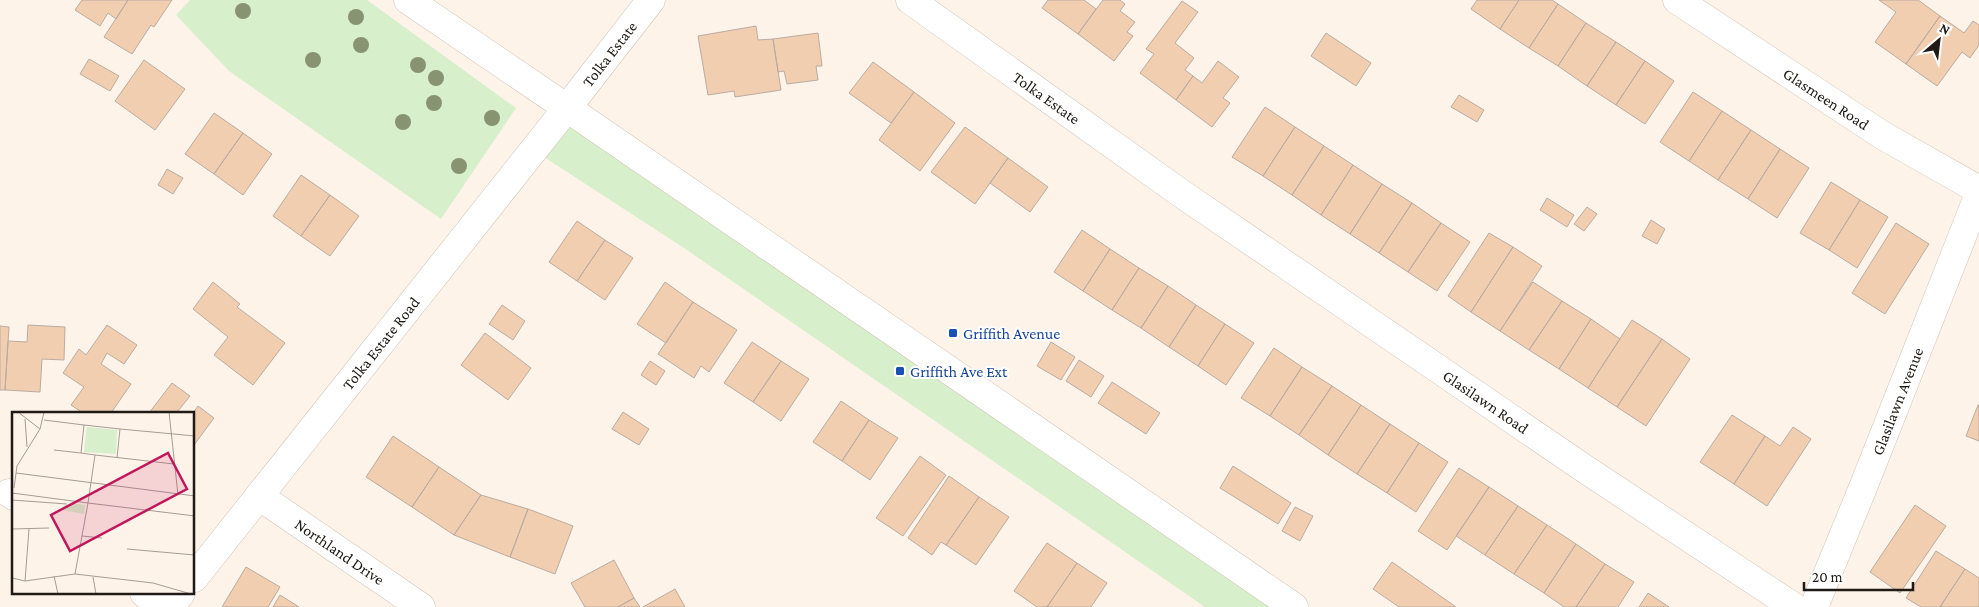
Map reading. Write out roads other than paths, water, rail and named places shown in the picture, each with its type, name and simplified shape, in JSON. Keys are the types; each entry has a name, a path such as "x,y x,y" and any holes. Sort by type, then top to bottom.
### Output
{"street":[{"path":"408,0 1294,607"},
{"name":"Tolka Estate","path":"567,108 651,0"},
{"name":"Tolka Estate","path":"910,0 1182,194"},
{"name":"Glasmeen Road","path":"1677,0 1882,135 1979,190"},
{"name":"Tolka Estate Road","path":"195,577 567,108"},
{"name":"Glasilawn Road","path":"1182,194 1585,469 1794,607"},
{"name":"Glasilawn Avenue","path":"1814,607 1979,194"},
{"name":"Northland Drive","path":"259,496 421,607"},
{"path":"145,594 162,607"},
{"path":"170,607 180,594"}],"place":[{"name":"Griffith Avenue","path":"953,333"},
{"name":"Griffith Ave Ext","path":"900,371"}]}
